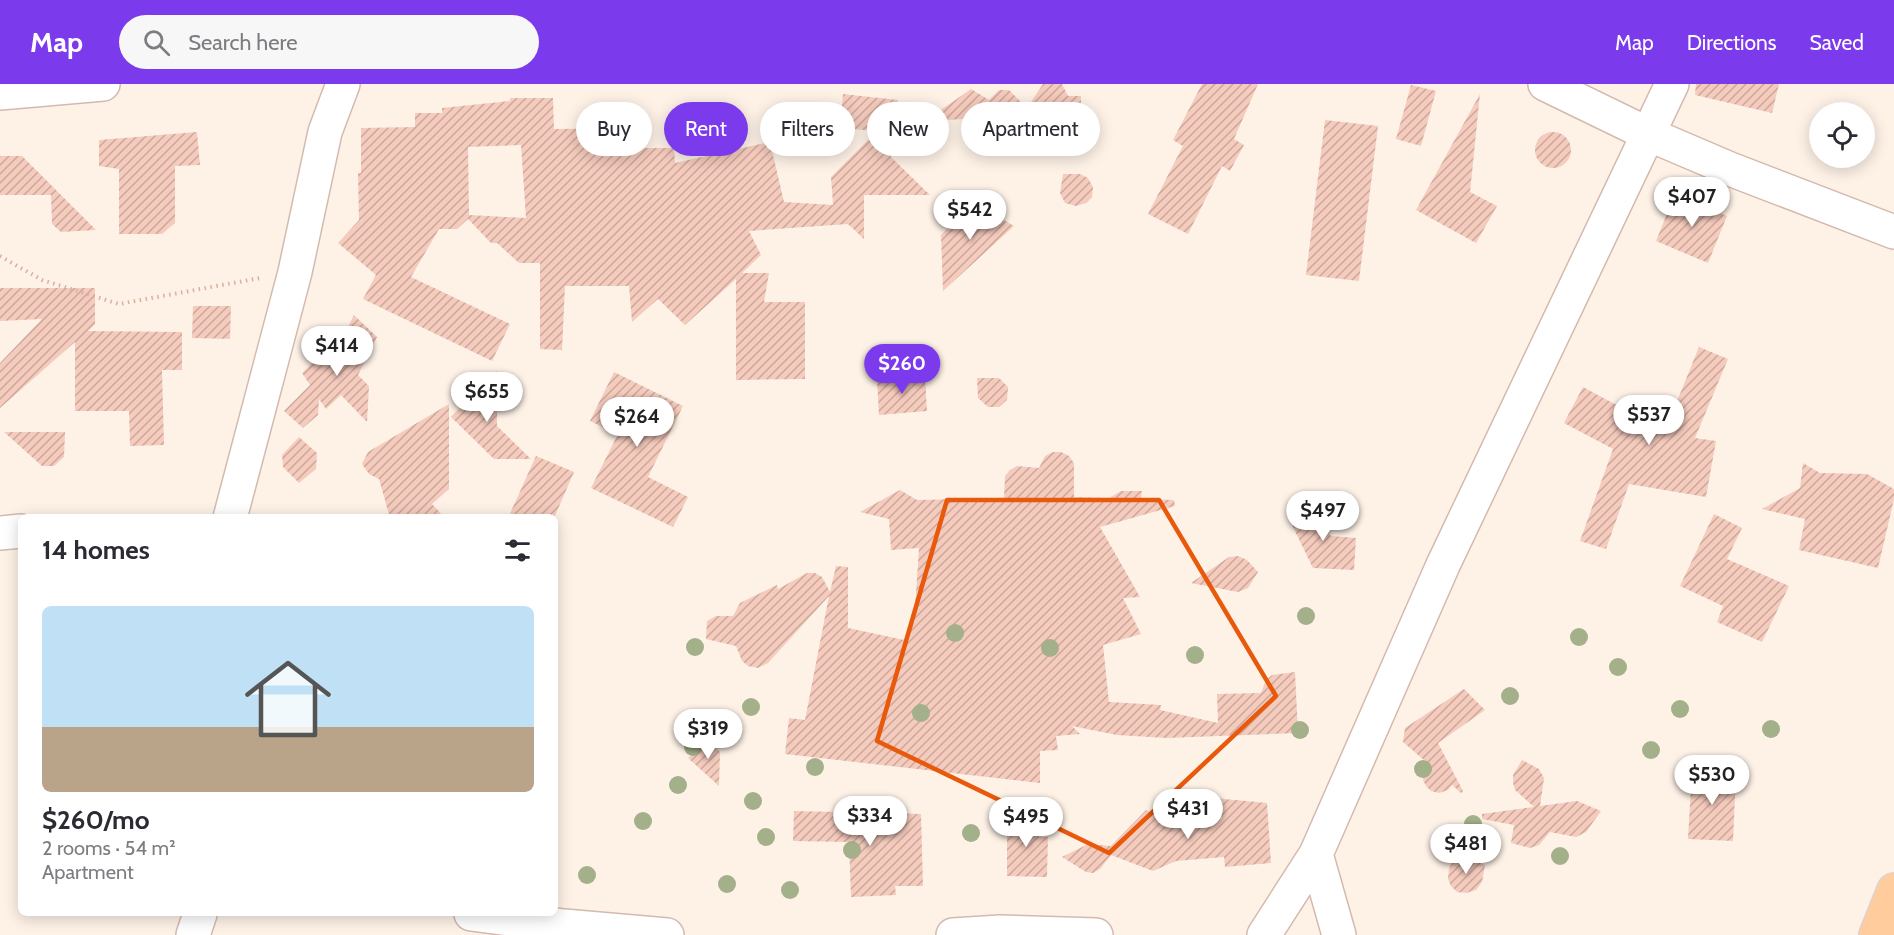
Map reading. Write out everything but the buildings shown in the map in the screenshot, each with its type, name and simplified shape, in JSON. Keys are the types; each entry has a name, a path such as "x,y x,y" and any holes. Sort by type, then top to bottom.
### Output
{"main road":[{"path":"1876,935 1894,890"}],"street":[{"path":"0,93 103,84"},
{"path":"231,514 295,272 325,132 343,84"},
{"path":"1545,84 1648,134 1790,193 1894,232"},
{"path":"1264,935 1316,854 1443,565 1672,84"},
{"path":"0,532 18,531"},
{"path":"1316,854 1339,935"},
{"path":"194,935 199,916"},
{"path":"486,916 564,926 667,935"},
{"path":"952,935 1000,932 1096,935"}],"path":[{"path":"0,256 42,280 119,304 295,272"}],"highlighted area":[{"path":"947,500 1159,500 1276,696 1109,853 877,741"}]}
